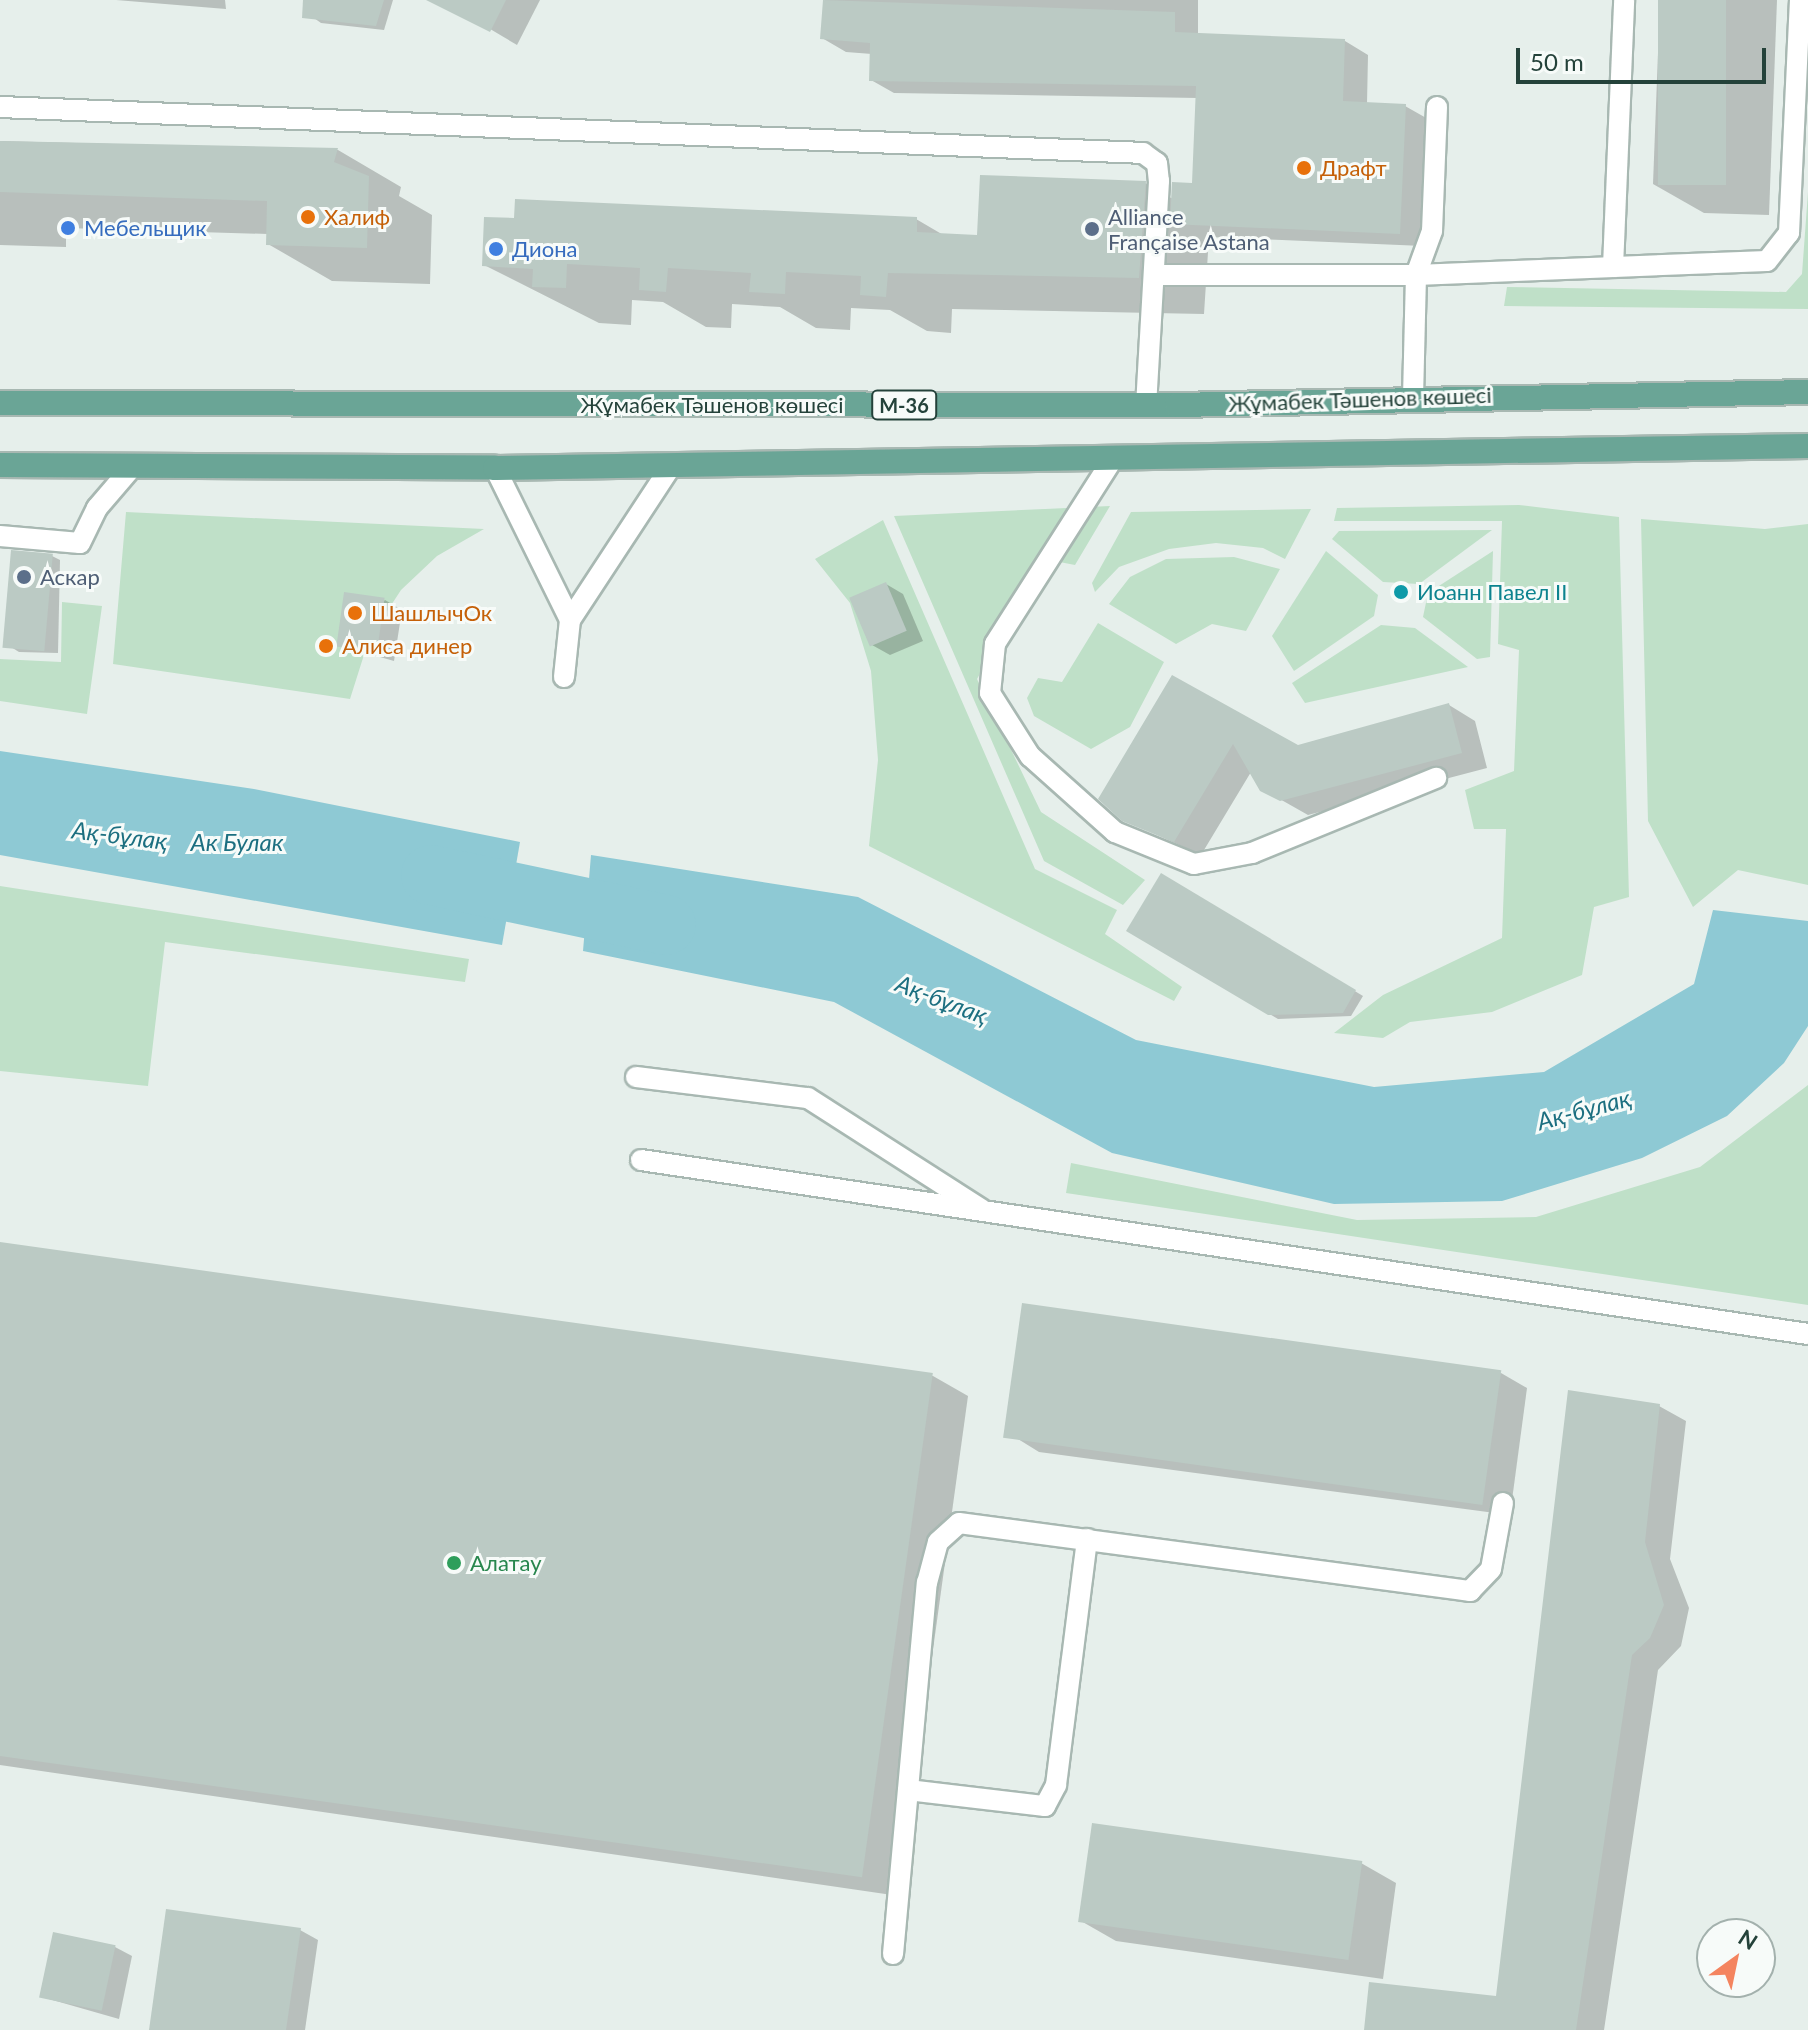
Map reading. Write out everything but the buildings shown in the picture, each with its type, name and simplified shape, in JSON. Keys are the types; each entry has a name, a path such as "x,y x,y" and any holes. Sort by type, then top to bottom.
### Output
{"main road":[{"name":"Жұмабек Тәшенов көшесі","path":"0,403 1146,405 1413,397 1808,392"},
{"path":"0,465 495,468 1808,446"}],"lane":[{"path":"1613,267 1624,0"},
{"path":"1156,275 1416,275 1767,261 1783,250 1789,233 1800,0"},
{"path":"0,107 1143,153 1157,163 1159,181 1156,275 1146,405"},
{"path":"1413,397 1416,275 1432,231 1437,107"},
{"path":"1114,457 995,644 990,693 1030,756 1115,832 1194,864 1252,853 1436,778"},
{"path":"564,677 570,620 672,465"},
{"path":"0,536 80,543 97,508 133,466"},
{"path":"495,468 570,620"},
{"path":"636,1077 808,1098 984,1211"},
{"path":"641,1160 1808,1334"},
{"path":"893,1954 908,1790 938,1542 959,1523 1470,1591 1491,1569 1503,1503"},
{"path":"908,1790 1045,1806 1050,1799 1087,1539"}],"green space":[{"path":"1808,192 1808,309 1504,306 1507,287 1786,292 1802,274"},
{"path":"1519,505 1619,517 1629,897 1594,907 1582,975 1492,1012 1410,1022 1383,1038 1334,1033 1383,995 1502,938 1506,829 1474,829 1465,790 1514,771 1519,650 1498,644 1502,521 1334,521 1337,508"},
{"path":"1110,506 1075,565 1044,559 977,679 1041,812 1145,880 1123,905 1044,861 894,516"},
{"path":"1311,509 1285,559 1263,548 1216,543 1169,549 1119,567 1095,592 1092,583 1131,512"},
{"path":"126,512 484,529 437,556 401,590 369,639 350,699 113,664"},
{"path":"1641,519 1765,529 1808,524 1808,885 1738,870 1693,907 1648,821"},
{"path":"883,520 1035,869 1117,910 1105,934 1182,987 1174,1001 869,846 878,760 871,671 850,603 815,559"},
{"path":"1492,530 1419,584 1383,582 1332,539 1339,531"},
{"path":"1326,551 1378,595 1374,616 1294,671 1272,636"},
{"path":"1493,551 1490,657 1477,659 1423,617 1428,593"},
{"path":"1234,557 1280,569 1246,631 1212,624 1176,644 1109,604 1130,577 1166,559"},
{"path":"62,602 102,606 87,714 0,701 0,659 61,662"},
{"path":"1098,623 1164,662 1130,727 1091,749 1034,716 1027,698 1038,678 1062,682"},
{"path":"1381,625 1415,628 1468,667 1305,703 1292,683"},
{"path":"0,886 469,959 465,982 165,942 148,1086 0,1071"},
{"path":"1808,1085 1808,1305 1066,1193 1071,1163 1357,1220 1536,1217 1700,1167"}],"water":[{"name":"Ак Булак","path":"0,751 254,789 520,842 502,945 0,855"},
{"path":"591,855 858,897 1136,1040 1374,1087 1544,1072 1694,984 1713,910 1808,921 1808,1026 1784,1063 1727,1116 1642,1158 1502,1201 1334,1204 1112,1153 834,1002 583,951"}],"waterway":[{"name":"Ақ-бұлақ","path":"431,875 666,925"}],"place":[{"name":"Драфт","path":"1304,168"},
{"name":"Халиф","path":"308,217"},
{"name":"Мебельщик","path":"68,228"},
{"name":"Alliance Française Astana","path":"1092,229"},
{"name":"Диона","path":"496,249"},
{"name":"Аскар","path":"24,577"},
{"name":"Иоанн Павел II","path":"1401,592"},
{"name":"ШашлычОк","path":"355,613"},
{"name":"Алиса динер","path":"326,646"},
{"name":"Алатау","path":"454,1563"}]}
